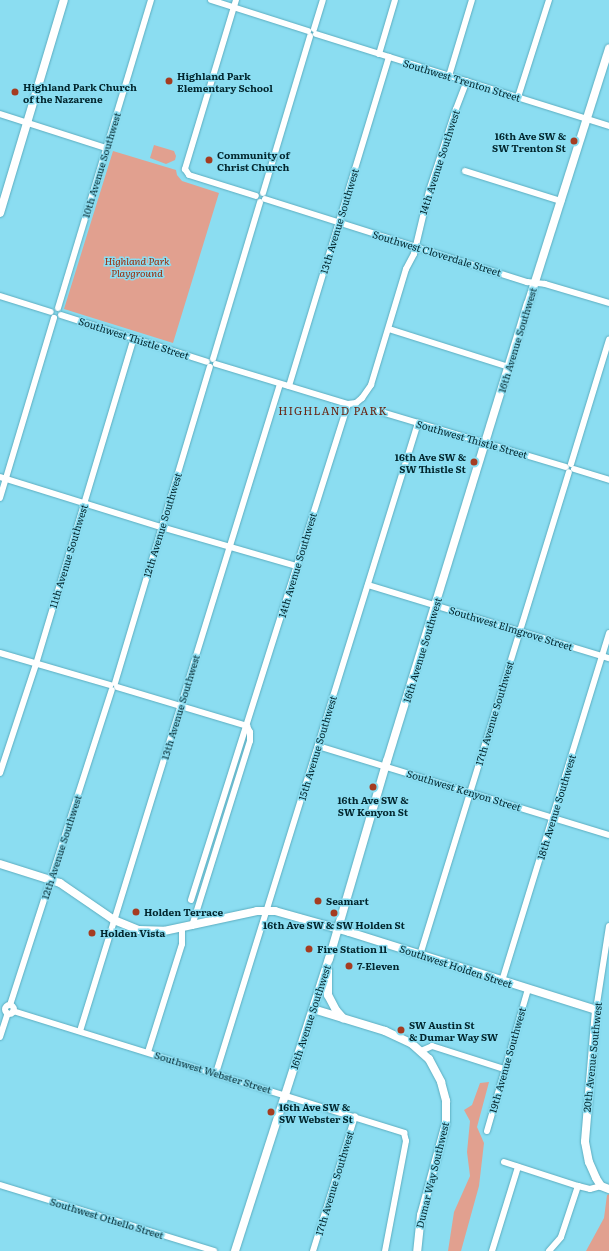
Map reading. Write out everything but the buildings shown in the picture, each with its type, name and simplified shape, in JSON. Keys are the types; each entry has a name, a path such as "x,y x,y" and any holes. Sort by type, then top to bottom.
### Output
{"street":[{"path":"0,213 64,0"},
{"name":"10th Avenue Southwest","path":"58,308 151,0"},
{"name":"Southwest Trenton Street","path":"211,0 609,126"},
{"path":"234,7 236,0"},
{"name":"12th Avenue Southwest","path":"0,1037 7,1009 114,686 261,197 323,0"},
{"path":"379,54 395,0"},
{"path":"450,76 472,0"},
{"path":"518,97 549,0"},
{"name":"Southwest Cloverdale Street","path":"234,7 185,166 185,171 190,175 416,247 535,283 545,284 609,303"},
{"name":"16th Avenue Southwest","path":"235,1251 338,929 386,766 485,443 609,49"},
{"name":"13th Avenue Southwest","path":"289,386 388,57"},
{"name":"14th Avenue Southwest","path":"191,900 348,404 359,401 371,385 406,269 416,247 429,191 456,109 467,81"},
{"path":"0,114 106,148"},
{"path":"465,171 560,201"},
{"path":"0,296 51,312 54,318 3,478 0,498"},
{"path":"51,312 54,308 58,308 62,312 61,315 54,318"},
{"name":"Southwest Thistle Street","path":"61,315 211,363 348,404"},
{"path":"389,329 509,367"},
{"name":"11th Avenue Southwest","path":"0,773 36,664 83,503 134,338"},
{"name":"17th Avenue Southwest","path":"420,955 609,340"},
{"name":"13th Avenue Southwest","path":"80,1031 280,384"},
{"name":"Southwest Thistle Street","path":"378,411 609,480"},
{"name":"15th Avenue Southwest","path":"216,1073 418,423"},
{"path":"3,478 161,527 296,566"},
{"name":"Southwest Elmgrove Street","path":"368,585 609,658"},
{"name":"18th Avenue Southwest","path":"502,981 609,633"},
{"path":"0,653 247,726"},
{"name":"14th Avenue Southwest","path":"192,926 250,741 250,732 247,726"},
{"name":"Southwest Kenyon Street","path":"318,746 609,835"},
{"name":"Southwest Holden Street","path":"0,864 50,879 70,888 114,920 129,927 148,932 182,929 267,910 338,929 596,1010"},
{"name":"20th Avenue Southwest","path":"605,1188 596,1178 589,1162 585,1137 596,1010 609,926"},
{"path":"148,1052 182,944 182,929"},
{"path":"328,959 328,995 336,1010 344,1018"},
{"name":"19th Avenue Southwest","path":"487,1131 528,989"},
{"name":"Southwest Webster Street","path":"7,1009 401,1131 406,1136 406,1141 385,1251"},
{"name":"Dumar Way Southwest","path":"313,1009 385,1031 411,1043 421,1051 433,1065 441,1082 446,1101 444,1132 421,1215 417,1251"},
{"path":"421,1051 432,1046 504,1069"},
{"name":"17th Avenue Southwest","path":"313,1251 355,1116"},
{"path":"504,1162 578,1186 590,1189 605,1188"},
{"path":"492,1251 518,1167"},
{"name":"Southwest Othello Street","path":"0,1185 214,1251"},
{"path":"549,1251 561,1236 578,1186"}],"green space":[{"path":"154,145 174,151 176,156 175,160 166,164 150,158"},
{"name":"Highland Park Playground","path":"113,151 176,170 177,175 182,181 219,193 173,343 64,309"},
{"path":"489,1082 477,1127 484,1143 479,1186 461,1251 448,1251 454,1212 470,1176 467,1152 470,1121 464,1110 472,1105 480,1083"},
{"path":"609,1194 609,1251 586,1251 604,1218 607,1195"}],"place":[{"name":"Highland Park Elementary School","path":"169,81"},
{"name":"Highland Park Church of the Nazarene","path":"15,92"},
{"name":"16th Ave SW & SW Trenton St","path":"574,141"},
{"name":"Community of Christ Church","path":"209,160"},
{"name":"16th Ave SW & SW Thistle St","path":"474,462"},
{"name":"16th Ave SW & SW Kenyon St","path":"373,787"},
{"name":"Seamart","path":"318,901"},
{"name":"Holden Terrace","path":"136,912"},
{"name":"16th Ave SW & SW Holden St","path":"334,913"},
{"name":"Holden Vista","path":"92,933"},
{"name":"Fire Station 11","path":"309,949"},
{"name":"7-Eleven","path":"349,966"},
{"name":"SW Austin St & Dumar Way SW","path":"401,1030"},
{"name":"16th Ave SW & SW Webster St","path":"271,1112"}],"district":[{"name":"HIGHLAND PARK","path":"333,410"}]}
